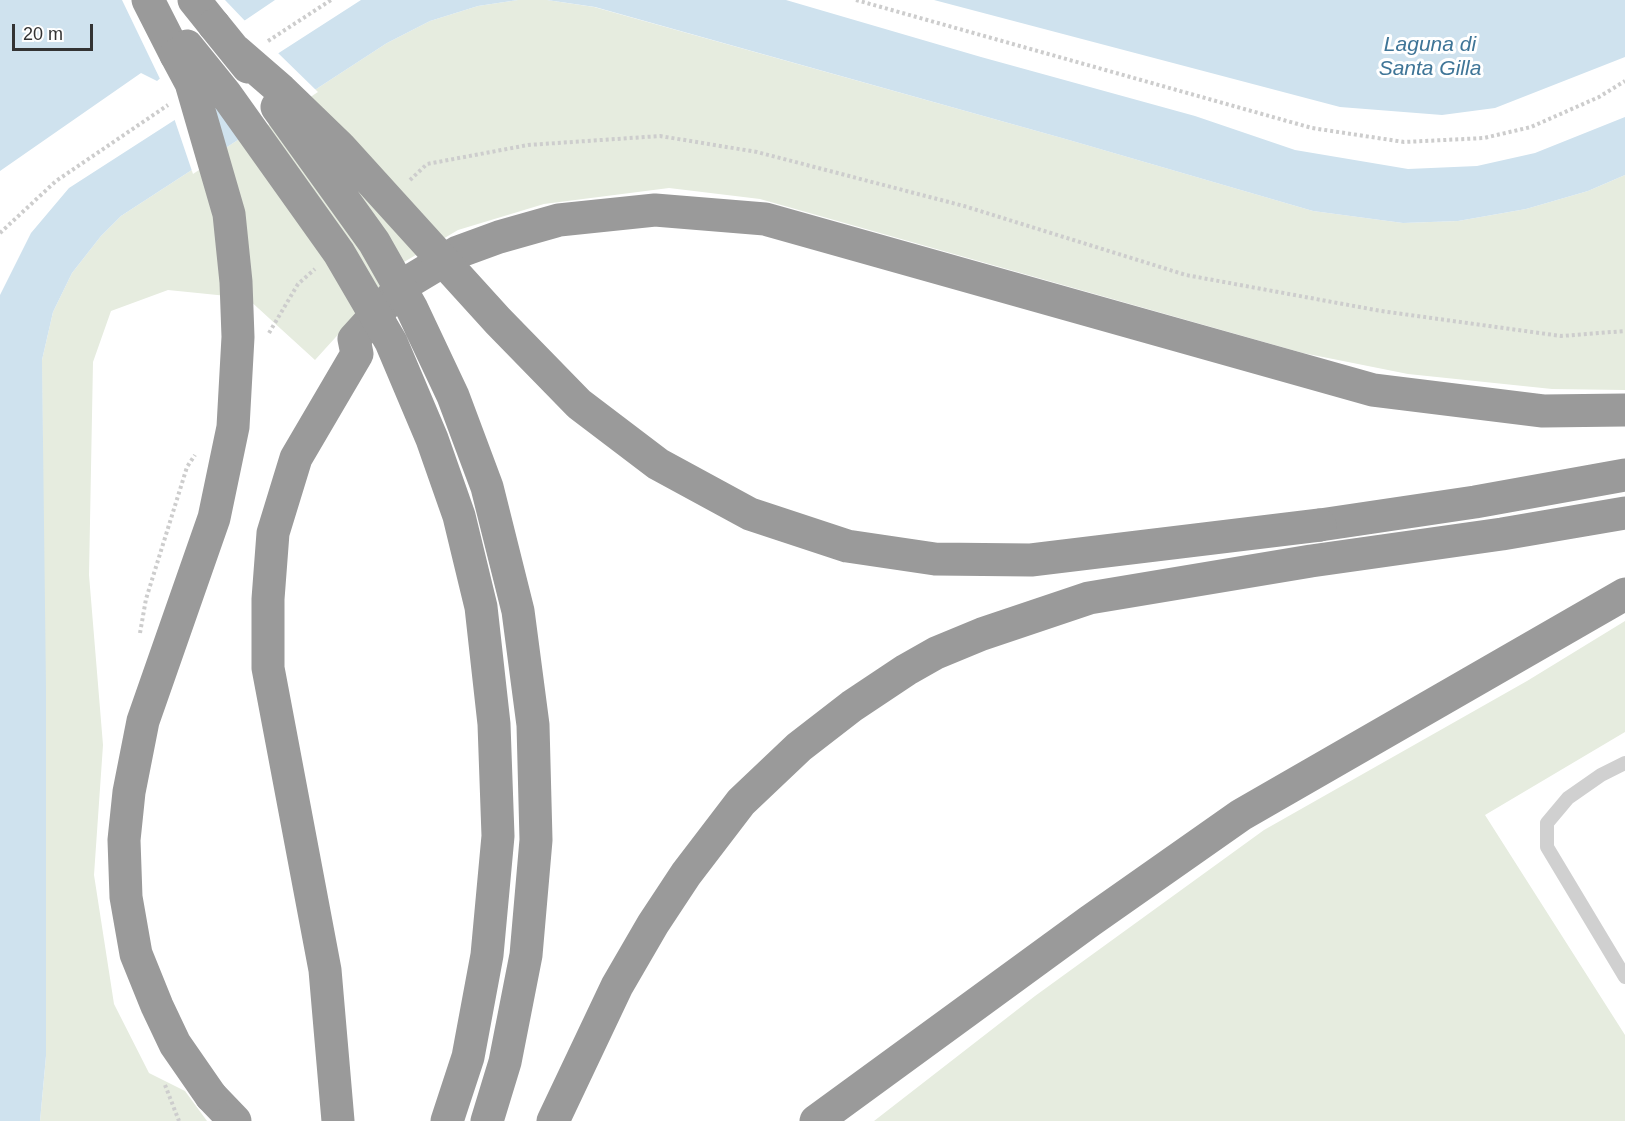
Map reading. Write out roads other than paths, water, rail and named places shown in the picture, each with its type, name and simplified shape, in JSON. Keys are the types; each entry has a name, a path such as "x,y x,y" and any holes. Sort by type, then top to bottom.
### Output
{"highway":[{"path":"149,0 191,83 229,214 236,282 238,337 233,427 214,518 143,721 131,782 124,840 126,897 136,954 175,1044 211,1096 235,1121"},
{"path":"149,0 225,93 339,253 391,342 432,439 459,516 481,607 494,724 498,836 487,955 468,1057 447,1121"},
{"path":"194,0 248,48 281,90 340,147 498,321 579,404 658,464 750,514 847,546 935,559 1031,560 1320,525 1475,502 1625,475"},
{"path":"248,48 374,242 412,309 453,396 488,487 518,611 533,725 536,840 526,955 505,1062 487,1121"},
{"path":"338,1121 325,970 268,668 268,599 273,533 296,458 357,354 354,339 403,285 458,252 499,237 559,220 655,210 765,219 1373,390 1544,411 1625,410"},
{"path":"553,1121 617,986 653,924 686,874 741,802 799,747 852,705 906,670 936,653 982,634 1089,598 1625,513"},
{"path":"816,1121 1090,921 1241,815 1625,594"}],"lane":[{"path":"1625,763 1601,775 1568,798 1547,823 1547,847 1625,977"}],"water":[{"path":"0,0 275,0 241,23 202,43 157,81 141,73 0,171"},
{"path":"361,0 518,0 478,6 430,21 387,43 121,216 101,236 72,273 53,312 42,360 46,688 46,1056 40,1121 0,1121 0,295 31,233 69,188"},
{"path":"547,0 786,0 1195,116 1295,150 1408,169 1477,166 1535,153 1625,117 1625,175 1588,191 1526,209 1458,221 1403,223 1313,211 595,7"},
{"name":"Laguna di Santa Gilla","path":"934,0 1625,0 1625,57 1495,108 1442,115 1340,107"}]}
